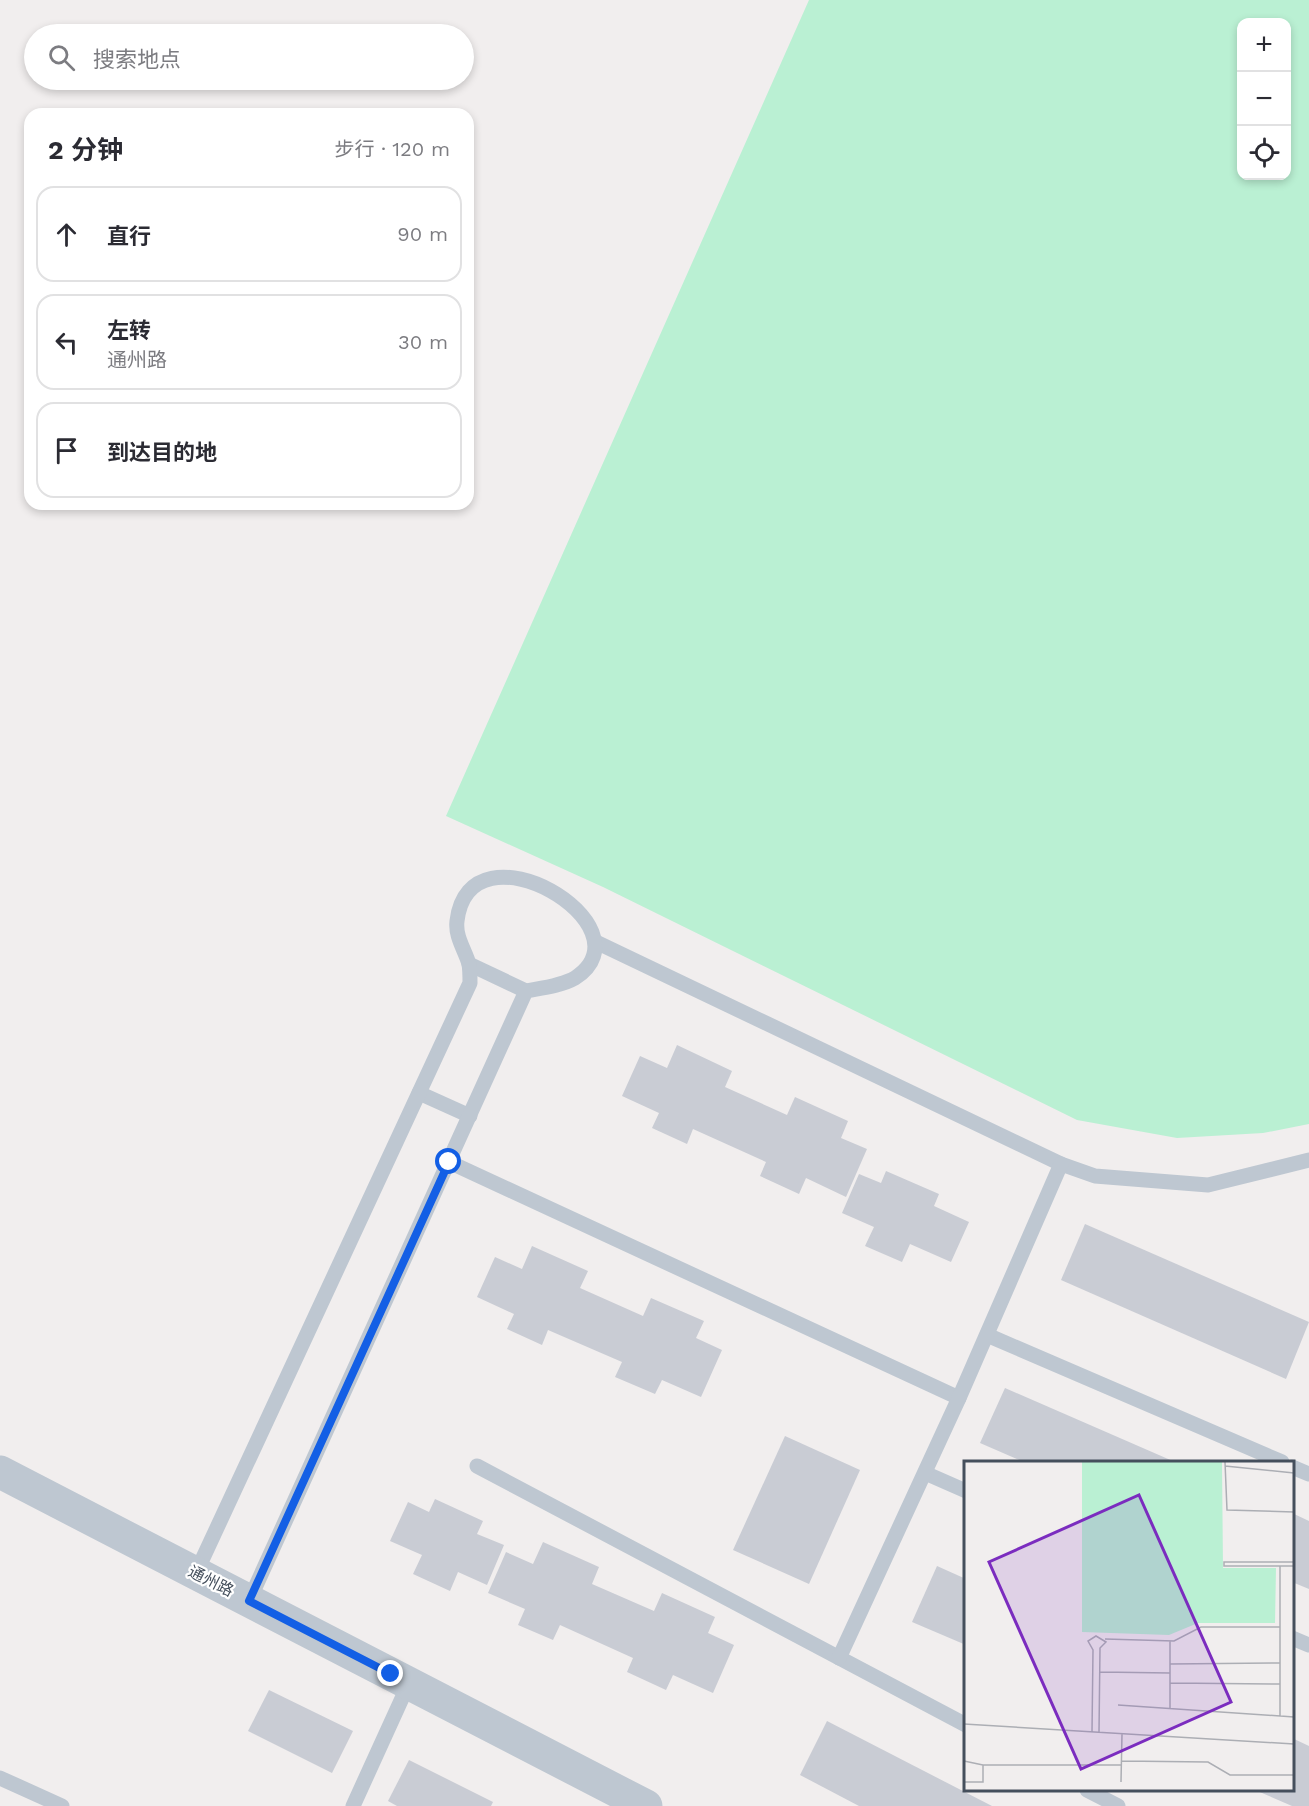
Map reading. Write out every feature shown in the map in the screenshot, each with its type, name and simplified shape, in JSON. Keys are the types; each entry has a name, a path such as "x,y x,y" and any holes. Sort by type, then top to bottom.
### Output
{"street":[{"name":"通州路","path":"0,1472 646,1806"}],"lane":[{"path":"196,1573 470,983 469,964 461,946 456,922 463,900 476,885 499,877 522,879 560,897 577,909 592,928 596,942 589,963 575,978 526,991 469,964"},
{"path":"596,942 1061,1164 1095,1176 1208,1185 1309,1160"},
{"path":"249,1601 526,991"},
{"path":"419,1093 470,1116"},
{"path":"449,1162 959,1398"},
{"path":"839,1658 959,1398 1061,1164"},
{"path":"987,1335 1280,1461"},
{"path":"477,1466 964,1724"},
{"path":"1294,1467 1309,1474"},
{"path":"925,1473 964,1490"},
{"path":"1294,1638 1309,1645"},
{"path":"353,1806 409,1683"},
{"path":"0,1778 62,1806"},
{"path":"1089,1791 1118,1806"}],"green space":[{"path":"809,0 1309,0 1309,1124 1263,1133 1177,1138 1077,1120 603,887 446,816"}],"building":[{"path":"677,1045 732,1071 725,1087 787,1115 795,1097 848,1121 841,1138 867,1149 846,1197 806,1178 799,1194 760,1176 766,1162 693,1129 687,1144 652,1128 659,1113 622,1096 640,1056 667,1068"},
{"path":"886,1171 939,1194 934,1206 969,1222 951,1262 910,1244 902,1262 865,1246 874,1227 842,1213 859,1174 881,1183"},
{"path":"1085,1224 1309,1322 1286,1379 1061,1280"},
{"path":"532,1246 588,1271 580,1288 643,1316 651,1298 704,1321 696,1338 722,1350 701,1397 662,1380 655,1394 615,1377 622,1362 548,1330 542,1345 507,1329 514,1314 477,1297 495,1257 522,1269"},
{"path":"1005,1388 1173,1461 1022,1461 980,1443"},
{"path":"785,1436 860,1470 809,1584 733,1550"},
{"path":"435,1499 483,1521 477,1534 504,1545 487,1585 458,1572 450,1591 413,1574 422,1555 390,1541 408,1502 429,1512"},
{"path":"1294,1514 1309,1521 1309,1589 1294,1583"},
{"path":"543,1542 599,1567 592,1584 654,1611 662,1593 715,1617 708,1633 734,1645 713,1693 673,1675 666,1690 627,1672 633,1658 560,1625 553,1640 518,1625 525,1609 488,1593 506,1552 533,1564"},
{"path":"937,1566 964,1578 964,1644 912,1622"},
{"path":"269,1690 353,1731 332,1773 248,1731"},
{"path":"827,1721 992,1806 859,1806 800,1775"},
{"path":"1294,1739 1309,1746 1309,1806 1292,1806 1257,1791 1294,1791"},
{"path":"409,1760 493,1802 491,1806 397,1806 388,1801"}],"route":[{"path":"391,1674 249,1601 449,1162"}]}
